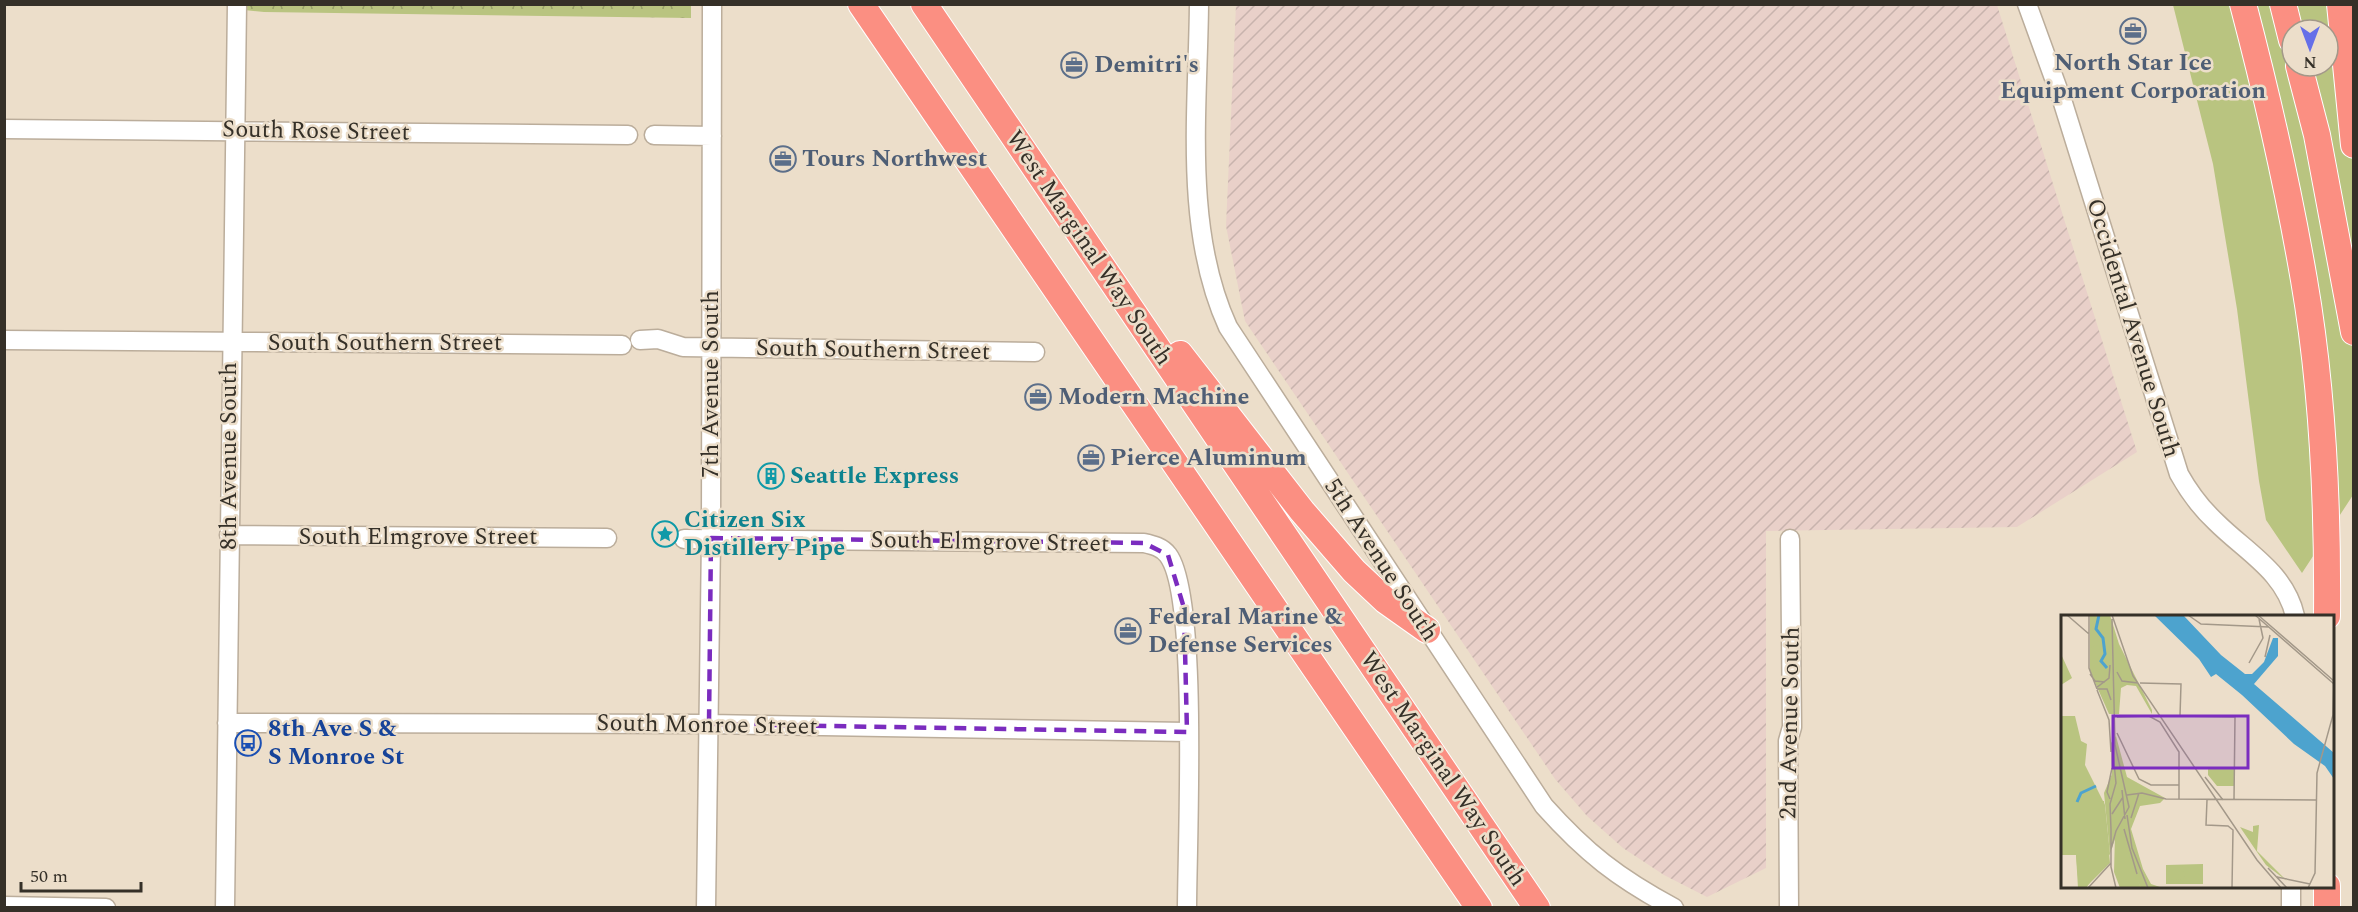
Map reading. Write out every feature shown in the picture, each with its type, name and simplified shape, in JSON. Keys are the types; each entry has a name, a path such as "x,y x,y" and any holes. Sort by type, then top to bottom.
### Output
{"highway":[{"name":"West Marginal Way South","path":"861,4 1479,908"},
{"name":"West Marginal Way South","path":"924,4 1537,908"},
{"path":"2243,4 2266,92 2305,282 2320,418 2328,615"},
{"path":"2340,4 2354,146"},
{"path":"2302,78 2317,135 2354,332"},
{"path":"1029,159 1302,511 1354,571 1386,601 1427,630"},
{"path":"2326,908 2327,888"}],"street":[{"name":"8th Avenue South","path":"225,908 230,343 237,4"},
{"name":"7th Avenue South","path":"706,908 711,538 712,4"},
{"name":"5th Avenue South","path":"1199,4 1197,162 1200,215 1212,288 1218,305 1244,354 1544,806 1582,848 1603,866 1674,908"},
{"name":"Occidental Avenue South","path":"2027,4 2063,103 2179,474 2189,492 2216,523 2274,574 2291,602 2295,615"},
{"name":"South Rose Street","path":"4,129 628,135"},
{"path":"654,135 712,136"},
{"name":"South Southern Street","path":"640,340 658,339 683,347 711,348 1035,352"},
{"name":"South Southern Street","path":"4,340 622,345"},
{"name":"South Elmgrove Street","path":"229,535 607,538"},
{"name":"South Elmgrove Street","path":"684,539 1144,543 1159,547 1168,555 1175,570 1184,608 1187,732"},
{"name":"2nd Avenue South","path":"1789,908 1790,539"},
{"name":"South Monroe Street","path":"227,723 709,724 1187,732"},
{"path":"1186,908 1187,732"},
{"path":"2291,888 2291,908"},
{"path":"4,906 106,908"}],"highlighted area":[{"path":"711,538 1144,543 1168,555 1184,608 1187,732 709,724"}],"shaded area":[{"path":"1236,5 1997,5 2137,452 2017,527 1766,531 1766,868 1707,897 1664,875 1623,848 1587,816 1555,779 1245,321 1226,226"}],"green space":[{"path":"244,4 691,5 691,18 264,12 244,10"},
{"path":"2173,5 2353,5 2353,495 2302,573 2266,520 2237,309 2213,164"}],"place":[{"name":"North Star Ice Equipment Corporation","path":"2133,31"},
{"name":"Demitri's","path":"1074,65"},
{"name":"Tours Northwest","path":"783,159"},
{"name":"Modern Machine","path":"1038,397"},
{"name":"Pierce Aluminum","path":"1091,458"},
{"name":"Seattle Express","path":"771,476"},
{"name":"Citizen Six Distillery Pipe","path":"665,534"},
{"name":"Federal Marine & Defense Services","path":"1128,631"},
{"name":"8th Ave S & S Monroe St","path":"248,743"}]}
